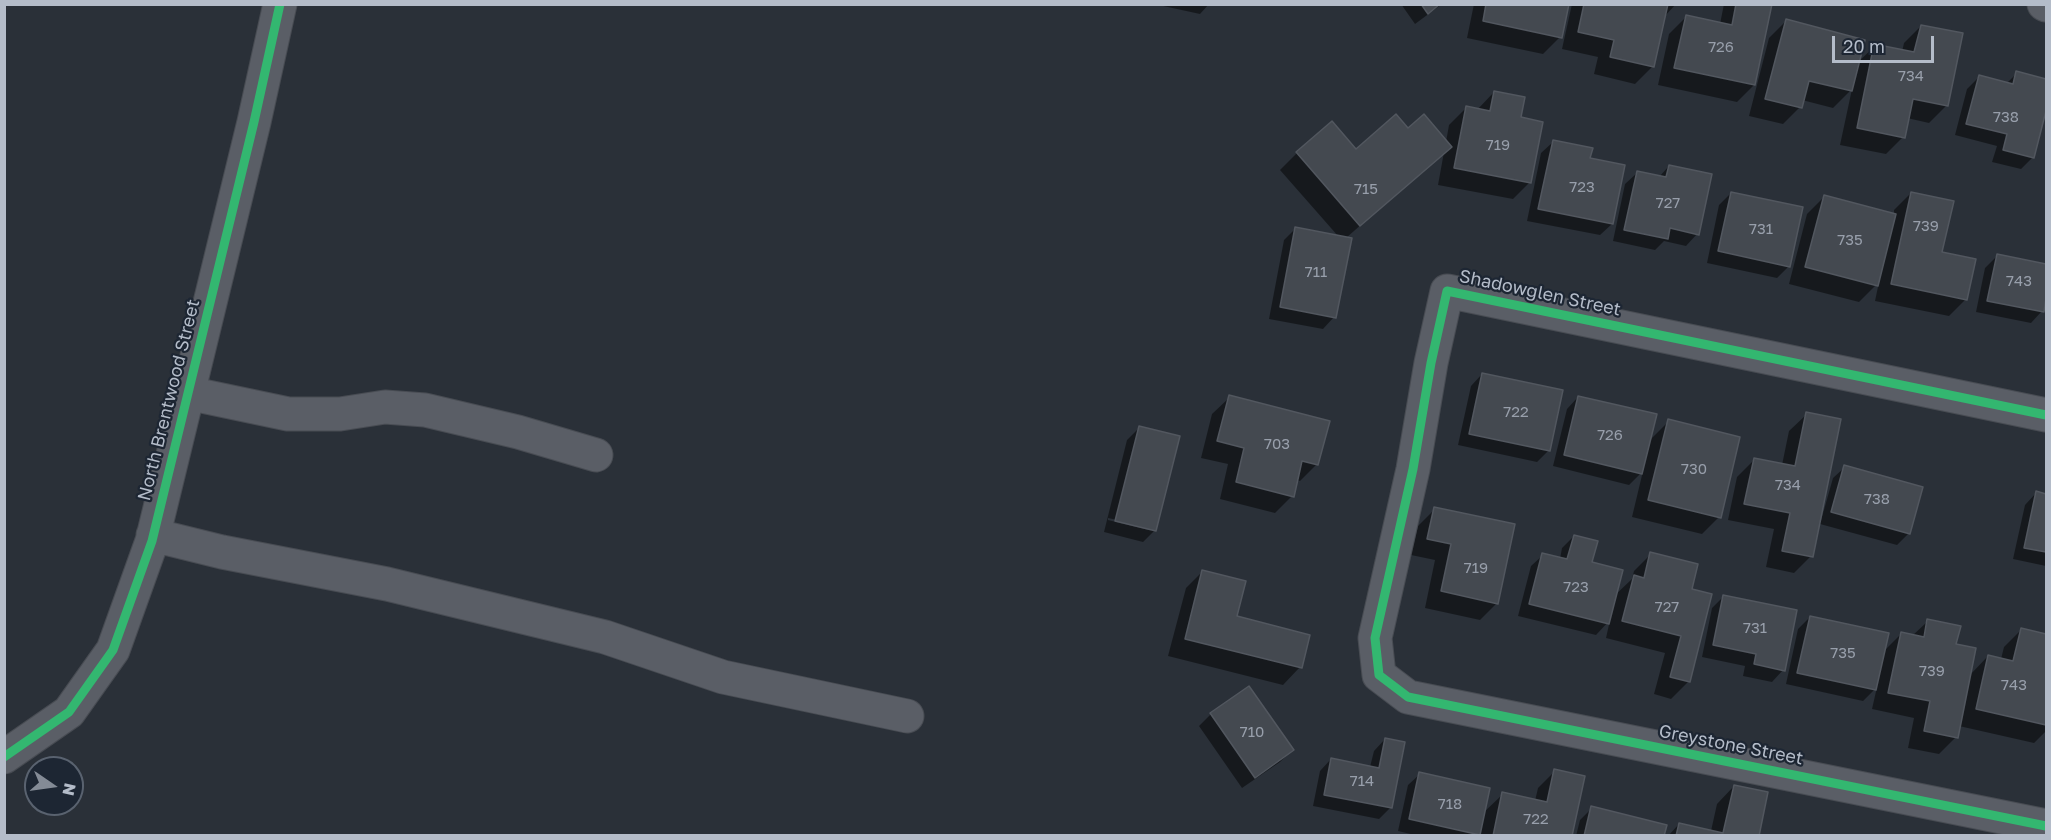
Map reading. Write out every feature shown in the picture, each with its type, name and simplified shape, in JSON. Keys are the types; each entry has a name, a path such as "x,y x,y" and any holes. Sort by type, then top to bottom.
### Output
{"street":[{"name":"North Brentwood Street","path":"4,757 69,712 113,650 153,534 254,122 280,4"},
{"name":"Shadowglen Street","path":"1408,698 1378,675 1375,639 1413,469 1431,363 1447,291 2046,415"},
{"path":"188,393 288,414 340,414 385,407 424,410 518,432 596,455"},
{"path":"153,534 222,552 387,584 605,637 723,677 908,716"},
{"name":"Greystone Street","path":"1408,698 2046,826"}],"building":[{"path":"1421,4 1440,4 1428,14"},
{"path":"1486,4 1569,4 1562,38 1483,21"},
{"path":"1584,4 1668,4 1654,67 1610,57 1614,40 1578,32"},
{"path":"1736,4 1772,4 1755,85 1674,68 1686,15 1732,25"},
{"path":"1786,19 1865,40 1852,91 1809,81 1802,108 1765,99"},
{"path":"1921,25 1963,33 1948,106 1913,99 1905,138 1857,128 1874,44 1914,52"},
{"path":"2016,71 2046,79 2046,111 2034,158 2003,150 2007,134 1966,124 1979,75 2013,84"},
{"path":"1494,91 1525,97 1521,117 1543,122 1531,183 1454,168 1466,106 1490,111"},
{"path":"1396,114 1408,128 1424,114 1452,147 1360,226 1296,152 1332,121 1356,149"},
{"path":"1553,140 1593,148 1590,158 1625,165 1613,224 1538,209"},
{"path":"1669,165 1712,174 1699,235 1670,228 1668,239 1624,230 1637,171 1666,177"},
{"path":"1731,192 1803,207 1790,267 1718,251"},
{"path":"1911,192 1954,201 1942,252 1976,259 1967,300 1891,284"},
{"path":"1824,195 1896,214 1878,286 1805,267"},
{"path":"1295,227 1352,238 1336,318 1280,307"},
{"path":"1997,254 2046,264 2044,312 1987,301"},
{"path":"1482,373 1563,390 1550,451 1469,434"},
{"path":"1229,395 1330,421 1318,465 1302,461 1294,497 1236,482 1244,448 1217,441"},
{"path":"1578,396 1657,414 1642,474 1564,455"},
{"path":"1806,412 1841,419 1813,557 1782,551 1790,513 1744,504 1754,458 1795,466"},
{"path":"1668,419 1740,437 1721,518 1648,500"},
{"path":"1139,426 1180,436 1156,531 1115,521"},
{"path":"1844,465 1923,487 1910,534 1831,512"},
{"path":"2036,491 2046,494 2046,552 2024,548"},
{"path":"1434,507 1515,524 1498,604 1441,591 1451,544 1427,539"},
{"path":"1574,535 1598,541 1592,562 1623,570 1609,624 1529,604 1542,553 1567,559"},
{"path":"1650,552 1698,564 1692,589 1712,594 1690,682 1670,677 1681,636 1622,621 1634,575 1644,578"},
{"path":"1202,570 1246,581 1237,616 1310,635 1302,668 1185,639"},
{"path":"1723,595 1797,610 1785,671 1754,664 1756,654 1713,645"},
{"path":"1810,616 1889,633 1876,690 1797,673"},
{"path":"1927,619 1961,626 1956,644 1976,648 1958,738 1924,731 1930,701 1888,693 1901,632 1924,637"},
{"path":"2021,628 2046,634 2046,725 1976,709 1988,655 2013,661"},
{"path":"1249,686 1294,750 1255,778 1210,713"},
{"path":"1385,738 1405,742 1392,808 1324,795 1331,758 1379,768"},
{"path":"1554,769 1585,776 1572,836 1493,836 1502,792 1547,802"},
{"path":"1419,772 1490,788 1480,835 1409,819"},
{"path":"1734,785 1768,792 1759,836 1676,836 1679,823 1723,833"},
{"path":"1591,806 1667,825 1664,836 1584,836"}],"cycle path":[{"path":"4,757 69,712 113,650 152,541 254,122 280,4"},
{"path":"2046,415 1447,291 1431,363 1413,469 1375,638 1379,675 1408,697 2046,826"}]}
